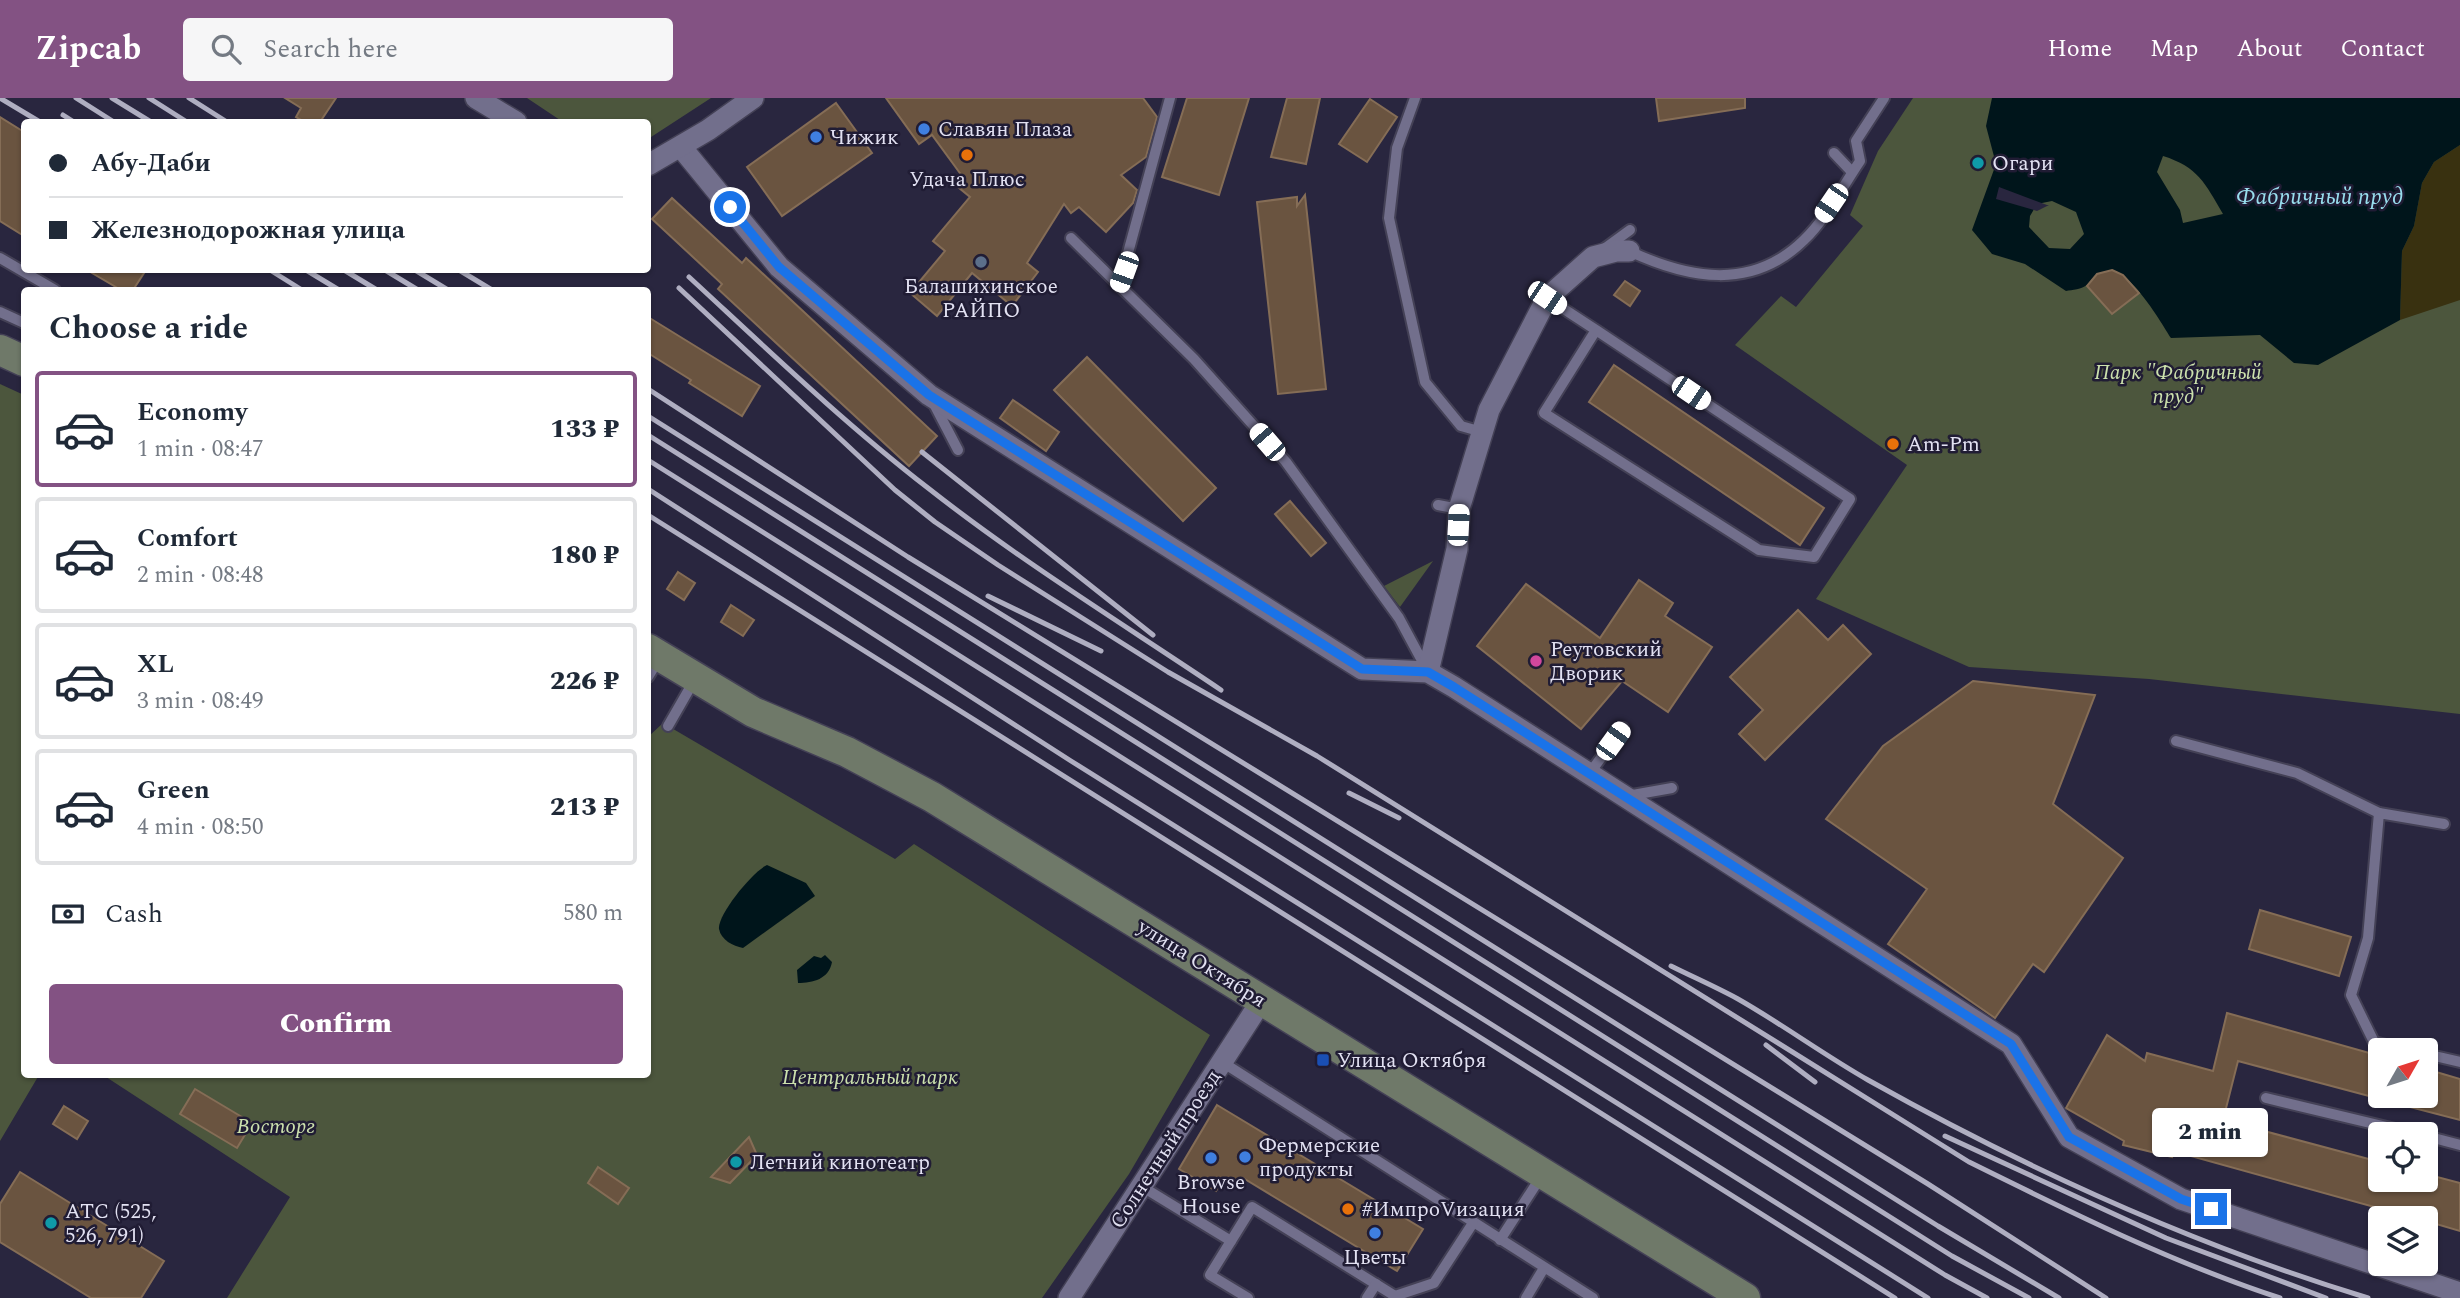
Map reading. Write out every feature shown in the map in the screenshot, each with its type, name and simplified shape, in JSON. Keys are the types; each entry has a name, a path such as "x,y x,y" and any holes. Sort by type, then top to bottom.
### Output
{"street":[{"path":"477,98 511,119"},
{"path":"651,163 681,147 753,98"},
{"path":"681,147 779,267 929,395 1362,669 1428,672 2011,1044 2069,1137 2181,1199 2460,1293"},
{"path":"1428,672 1457,549 1459,509 1489,410 1547,298 1593,257 1616,251 1630,241"},
{"path":"0,350 21,360"},
{"name":"улица Октября","path":"652,661 695,679 753,712 887,771 1745,1298"},
{"name":"Солнечный проезд","path":"1069,1298 1262,1000"}],"lane":[{"path":"1119,286 1170,98"},
{"path":"1415,98 1397,148 1388,218 1425,382 1461,426 1482,432"},
{"path":"1630,241 1662,266 1699,276 1739,275 1766,266 1806,239 1860,161 1856,141 1884,98"},
{"path":"1833,153 1852,172"},
{"path":"1071,238 1194,359 1286,462 1399,618 1428,672"},
{"path":"0,258 21,270"},
{"path":"26,273 50,287"},
{"path":"1547,298 1596,330 1850,499 1814,557 1759,550 1544,413 1596,330"},
{"path":"0,312 21,322"},
{"path":"929,395 958,450"},
{"path":"1438,505 1459,509"},
{"path":"668,726 695,679"},
{"path":"1589,774 1623,728"},
{"path":"2176,741 2297,773 2379,813 2444,824"},
{"path":"1625,796 1672,788"},
{"path":"2372,1038 2351,995 2368,938 2379,813"},
{"path":"2438,1057 2460,1062"},
{"path":"1222,1062 1593,1298"},
{"path":"2266,1098 2368,1122"},
{"path":"2438,1139 2460,1144"},
{"path":"1500,1240 1543,1173"},
{"path":"1141,1186 1231,1241"},
{"path":"1248,1298 1210,1275 1252,1207 1395,1297 1434,1283 1473,1223"},
{"path":"1526,1298 1544,1268"},
{"path":"1367,1298 1376,1284"}],"green space":[{"path":"527,98 711,98 651,137 651,119 558,119"},
{"name":"Парк \"Фабричный пруд\"","path":"1913,98 2460,98 2460,714 2149,679 1969,667 1816,599 1907,465 1735,345 1781,296 1796,307 1863,226 1850,215 1878,151"},
{"path":"0,384 21,394 21,1078 37,1078 0,1141"},
{"path":"1433,561 1400,607 1384,586"},
{"name":"Центральный парк","path":"663,723 895,859 914,844 1210,1035 1129,1174 1042,1298 227,1298 290,1197 108,1078 651,1078 651,734"}],"sand":[{"path":"2460,145 2460,300 2400,320 2402,251 2414,226 2422,183 2434,162"}],"water":[{"name":"Фабричный пруд","path":"1992,98 2460,98 2460,145 2434,162 2422,183 2414,226 2402,251 2400,320 2318,365 2294,363 2260,335 2171,338 2135,287 2117,273 2105,272 2085,286 2066,291 2025,264 1992,254 1972,230 1996,164 1986,126","holes":["2163,156 2193,171 2211,193 2223,214 2183,223 2180,210 2157,172","2052,201 2076,212 2084,234 2070,249 2049,248 2029,227 2030,216 2037,204"]},
{"path":"767,865 806,883 815,896 743,948 735,946 722,936 720,922 737,894"},
{"path":"825,955 832,962 828,972 815,981 798,983 797,970 814,956 821,958"}],"pier":[{"path":"1999,187 2049,205 2037,211 1996,199"}],"building":[{"path":"285,98 336,98 322,119 300,119 296,117 301,108"},
{"path":"886,98 1143,98 1157,117 1146,157 1121,175 1137,190 1133,203 1106,232 1079,207 1071,213 1064,204 1027,263 1038,272 1012,306 972,273 937,316 910,293 945,251 933,241 970,197 953,183 962,176 932,135 919,144"},
{"path":"1187,98 1249,98 1219,195 1162,177"},
{"path":"1287,98 1320,98 1306,164 1271,157"},
{"path":"1656,98 1745,98 1745,108 1659,121"},
{"path":"1370,99 1397,117 1367,162 1339,144"},
{"path":"836,103 872,153 782,216 747,167"},
{"path":"0,117 21,130 21,234 0,221"},
{"path":"1305,195 1326,389 1278,394 1257,202 1297,197 1297,206"},
{"path":"672,198 742,263 746,258 937,436 909,466 718,289 722,284 652,219"},
{"path":"2112,270 2123,275 2139,293 2112,314 2087,286 2097,274"},
{"path":"92,273 144,273 135,287 116,287"},
{"path":"1625,281 1640,291 1630,306 1614,295"},
{"path":"651,319 760,386 742,416 689,383 691,380 651,355"},
{"path":"1087,357 1216,488 1183,521 1054,390"},
{"path":"1614,365 1824,508 1800,545 1589,402"},
{"path":"1013,400 1059,432 1046,451 1000,418"},
{"path":"1290,501 1326,543 1311,556 1275,514"},
{"path":"678,572 695,583 684,600 667,589"},
{"path":"1639,580 1673,603 1665,616 1712,647 1668,712 1622,681 1581,729 1477,646 1526,584 1600,638"},
{"path":"731,605 754,620 743,636 721,622"},
{"path":"1798,610 1828,640 1843,625 1871,654 1765,760 1739,734 1763,710 1730,677"},
{"path":"1973,681 2095,695 2053,804 2123,858 2044,972 2033,964 1995,1018 1888,944 1927,889 1826,819 1883,746"},
{"path":"2260,910 2351,937 2339,976 2249,949"},
{"path":"2227,1013 2368,1053 2368,1096 2238,1061 2223,1120 2368,1159 2368,1192 2438,1192 2438,1177 2460,1183 2460,1231 2438,1225 2438,1206 2371,1206 2173,1151 2172,1157 2123,1145 2124,1141 2066,1108 2107,1035 2145,1061 2147,1053 2213,1071"},
{"path":"2438,1073 2460,1079 2460,1120 2414,1108 2438,1108"},
{"path":"195,1089 252,1123 237,1148 180,1114"},
{"path":"1217,1105 1423,1229 1397,1271 1243,1178 1222,1182 1216,1191 1179,1169"},
{"path":"64,1106 88,1121 77,1139 53,1124"},
{"path":"749,1137 757,1155 730,1183 711,1177"},
{"path":"598,1167 629,1188 618,1204 588,1183"},
{"name":"АТС (525, 526, 791)","path":"20,1172 164,1261 141,1298 91,1298 0,1242 0,1204"}],"railway":[{"path":"0,98 35,119"},
{"path":"76,98 109,119"},
{"path":"112,98 146,119"},
{"path":"149,98 182,119"},
{"path":"189,98 222,119"},
{"path":"63,115 69,119"},
{"path":"275,273 297,287"},
{"path":"311,273 334,287"},
{"path":"349,273 372,287"},
{"path":"390,273 413,287"},
{"path":"420,273 443,287"},
{"path":"464,273 487,287"},
{"path":"689,277 836,412 928,488 1036,567 1221,690"},
{"path":"679,288 895,490 935,522 998,565 1168,672 1317,756 1969,1162 2161,1253 2280,1298"},
{"path":"651,391 908,557 1928,1184 2106,1298"},
{"path":"651,418 1938,1226 2059,1298"},
{"path":"651,437 1952,1256 2029,1298"},
{"path":"922,452 1153,635"},
{"path":"651,462 1945,1275 1987,1298"},
{"path":"651,491 1071,761 1928,1298"},
{"path":"651,517 1895,1298"},
{"path":"988,596 1101,651"},
{"path":"1349,793 1399,818"},
{"path":"1671,966 1738,999 1868,1080 1928,1113 2050,1174 2239,1254 2368,1298"},
{"path":"1766,1045 1815,1082"},
{"path":"1945,1136 2166,1238 2326,1298"}],"place":[{"name":"Славян Плаза","path":"924,129"},
{"name":"Чижик","path":"816,137"},
{"name":"Удача Плюс","path":"967,155"},
{"name":"Огари","path":"1978,163"},
{"name":"Балашихинское РАЙПО","path":"981,262"},
{"name":"Am-Pm","path":"1893,444"},
{"name":"Реутовский Дворик","path":"1536,661"},
{"name":"Улица Октября","path":"1323,1060"},
{"name":"Фермерские продукты","path":"1245,1157"},
{"name":"Browse House","path":"1211,1158"},
{"name":"Летний кинотеатр","path":"736,1162"},
{"name":"#ИмпроVизация","path":"1348,1209"},
{"name":"АТС (525, 526, 791)","path":"51,1223"},
{"name":"Цветы","path":"1375,1233"}],"route":[{"path":"730,207 779,267 929,395 1362,669 1428,672 1454,687 2011,1044 2069,1137 2181,1199 2211,1209"}],"park label":[{"name":"Восторг","path":"276,1126"}]}
